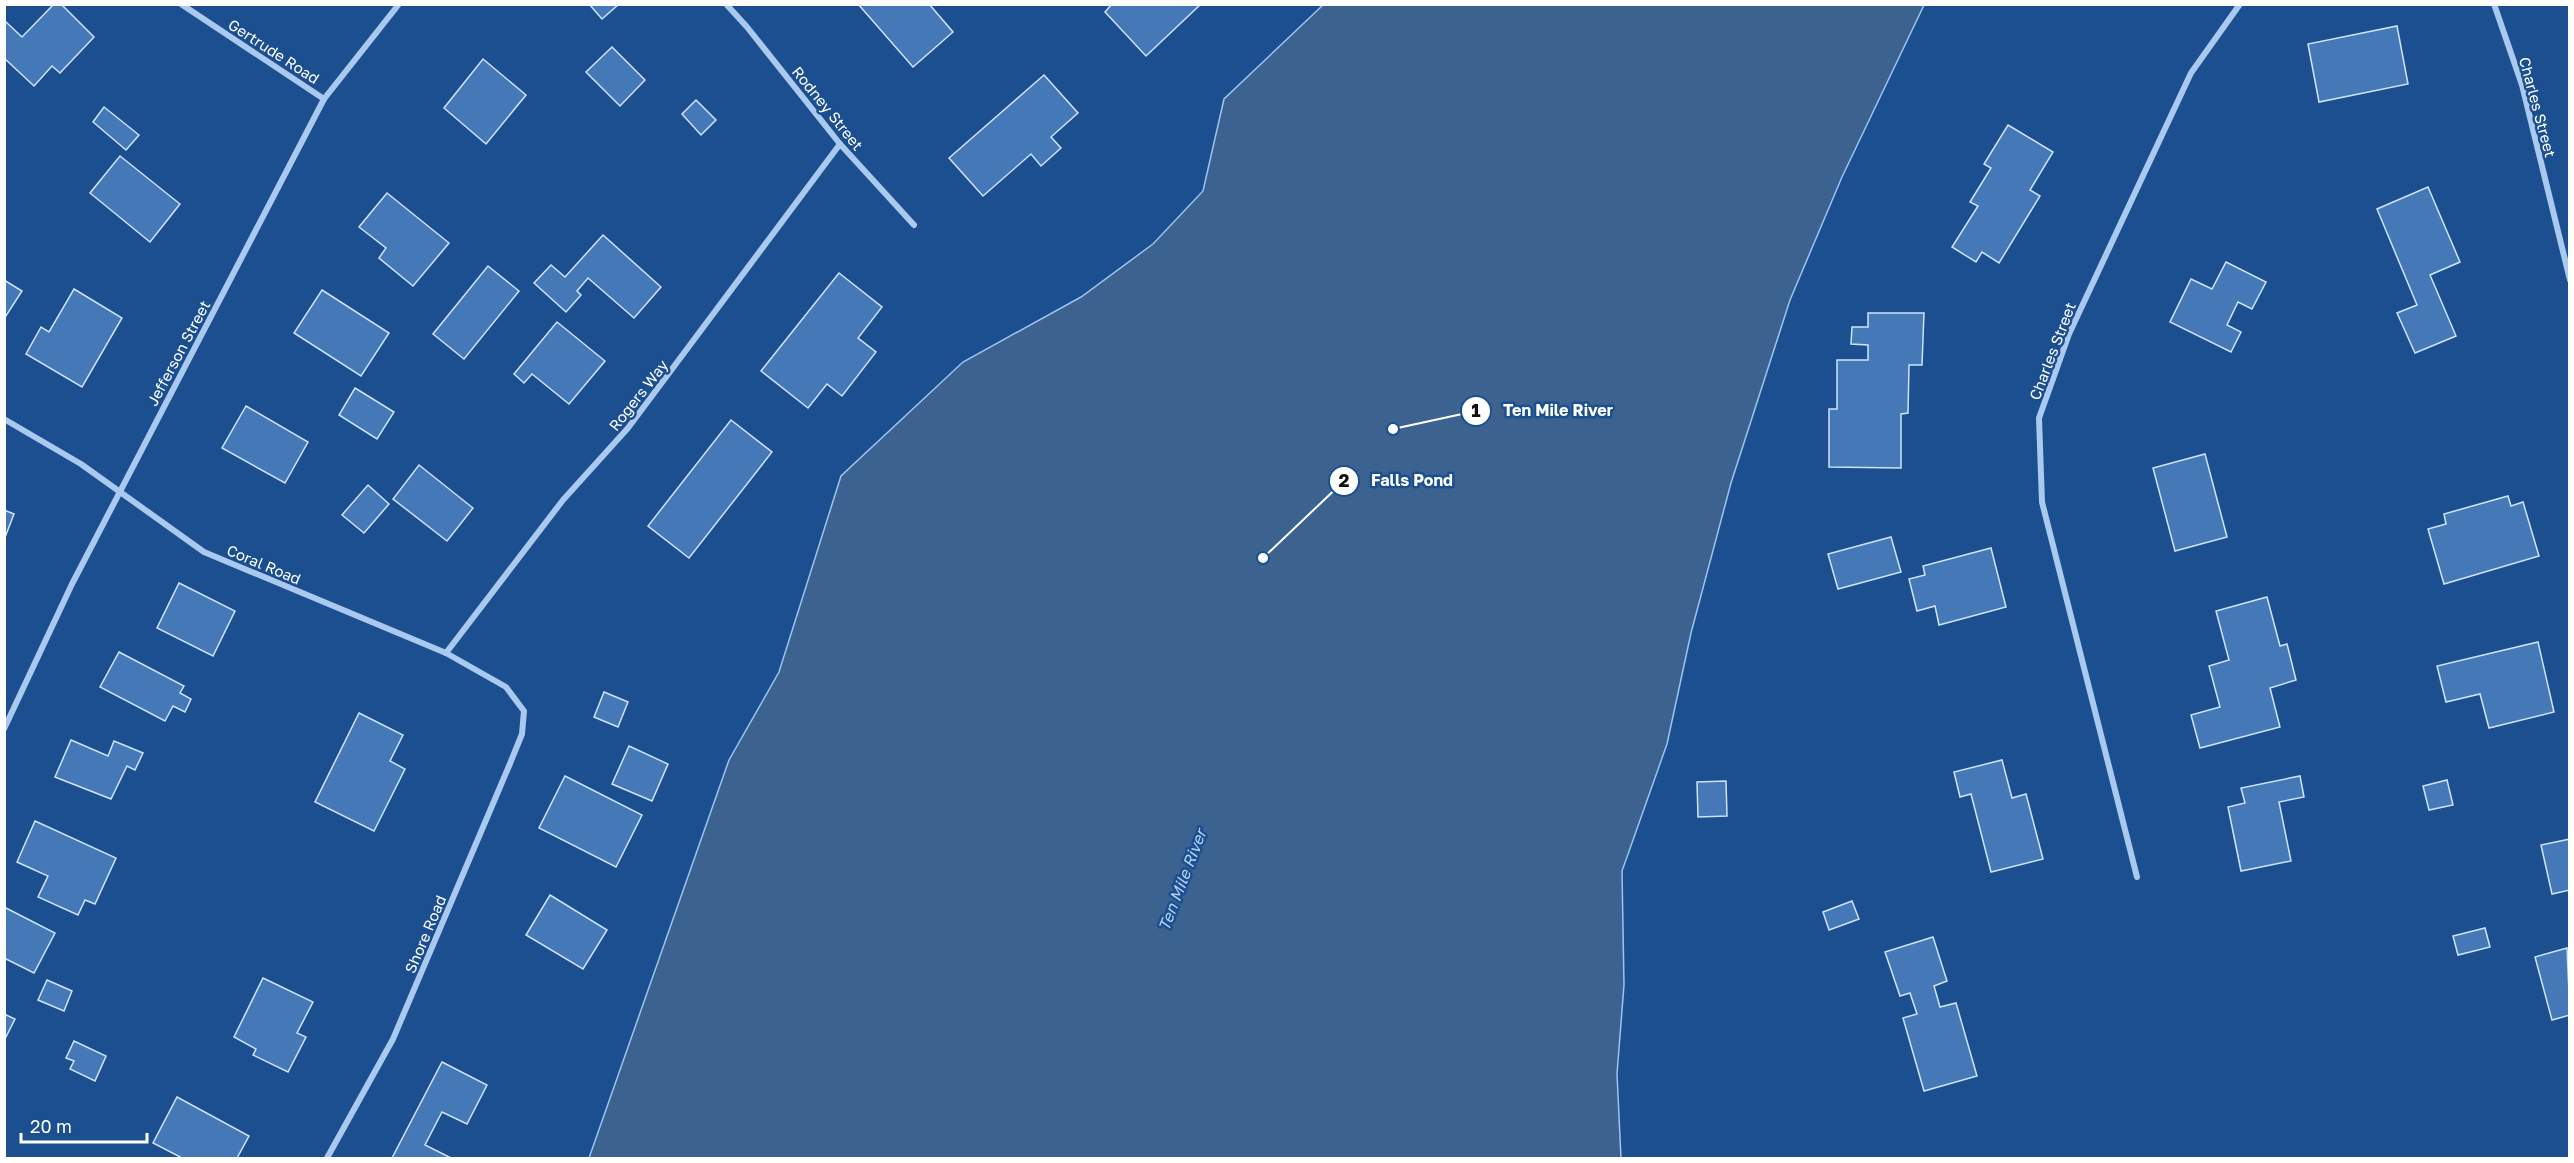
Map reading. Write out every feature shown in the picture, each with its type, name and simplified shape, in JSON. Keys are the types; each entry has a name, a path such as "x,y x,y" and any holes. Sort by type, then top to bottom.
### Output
{"street":[{"name":"Gertrude Road","path":"181,4 324,99"},
{"name":"Jefferson Street","path":"4,729 72,584 324,99 399,4"},
{"name":"Rodney Street","path":"726,4 840,144 914,225"},
{"name":"Charles Street","path":"2137,877 2043,502 2039,418 2069,334 2191,73 2240,4"},
{"name":"Charles Street","path":"2494,4 2522,85 2566,251 2570,280"},
{"name":"Rogers Way","path":"446,653 563,500 628,428 840,144"},
{"name":"Coral Road","path":"4,419 81,464 204,552 446,653 506,687 524,711"},
{"name":"Shore Road","path":"327,1158 393,1039 510,766 522,734 524,711"}],"water":[{"path":"1323,5 1924,5 1842,177 1790,300 1731,483 1691,633 1667,744 1622,871 1624,985 1617,1074 1621,1158 589,1158 729,760 779,672 841,476 963,362 1081,297 1153,244 1203,191 1224,99"}],"building":[{"path":"54,4 61,4 94,37 60,73 52,66 34,86 4,58 4,24 6,22 22,37"},
{"path":"589,4 619,4 602,19"},
{"path":"858,4 929,4 953,32 913,67"},
{"path":"1112,4 1201,4 1146,56 1105,12"},
{"path":"2397,26 2408,84 2319,102 2308,44"},
{"path":"612,47 645,80 620,106 586,72"},
{"path":"483,59 526,95 486,144 444,108"},
{"path":"1044,75 1078,113 1051,137 1061,148 1041,166 1031,154 983,196 949,158"},
{"path":"696,100 716,120 701,135 682,114"},
{"path":"104,107 139,135 126,150 93,122"},
{"path":"2008,125 2053,152 2030,190 2040,196 1999,263 1982,252 1976,262 1952,247 1978,206 1970,202 1991,168 1984,164"},
{"path":"120,156 180,204 150,242 90,193"},
{"path":"2428,187 2460,262 2430,275 2456,336 2415,353 2397,313 2417,305 2377,209"},
{"path":"387,193 449,243 413,286 379,258 386,248 359,227"},
{"path":"603,235 661,287 634,318 588,278 577,291 581,295 566,312 534,283 551,265 565,277"},
{"path":"2226,262 2266,282 2252,309 2238,302 2227,325 2241,332 2231,352 2170,322 2191,279 2212,289"},
{"path":"488,266 519,291 464,359 433,334"},
{"path":"839,273 882,307 858,338 876,352 842,396 827,384 808,408 761,371"},
{"path":"4,280 22,291 4,319"},
{"path":"74,289 122,318 82,387 26,354 41,327 49,332"},
{"path":"322,290 389,333 361,376 294,333"},
{"path":"1868,313 1924,313 1922,365 1909,365 1908,413 1901,414 1901,468 1829,467 1829,409 1837,409 1837,360 1868,360 1868,345 1851,344 1852,327 1868,327"},
{"path":"557,322 605,361 569,404 532,374 524,383 514,374"},
{"path":"355,388 394,412 377,439 339,415"},
{"path":"246,406 308,442 285,483 222,448"},
{"path":"731,420 772,452 689,558 648,526"},
{"path":"2205,454 2227,537 2175,551 2153,468"},
{"path":"419,465 473,508 447,541 393,499"},
{"path":"368,485 389,504 364,533 342,515"},
{"path":"2508,496 2511,506 2523,502 2539,556 2444,584 2428,529 2446,524 2444,514"},
{"path":"4,510 14,514 4,540"},
{"path":"1891,537 1901,572 1838,589 1828,554"},
{"path":"1991,548 2006,607 1939,625 1935,606 1917,611 1909,579 1925,575 1923,566"},
{"path":"179,583 235,611 213,656 157,628"},
{"path":"2267,597 2280,646 2287,644 2296,680 2270,688 2280,727 2200,748 2191,715 2220,707 2209,666 2229,660 2216,611"},
{"path":"2538,642 2554,712 2489,728 2480,694 2446,702 2437,666"},
{"path":"119,652 184,686 180,693 191,699 185,712 173,706 165,721 100,687"},
{"path":"604,692 628,702 618,727 594,717"},
{"path":"359,713 403,735 390,761 405,769 374,831 315,802"},
{"path":"71,740 108,756 114,741 143,753 135,770 127,766 111,799 55,777"},
{"path":"629,746 668,764 652,801 612,784"},
{"path":"2002,760 2012,798 2026,794 2043,859 1991,872 1971,794 1960,797 1954,772"},
{"path":"565,776 642,815 616,867 539,828"},
{"path":"2300,776 2304,797 2279,802 2291,861 2241,871 2228,807 2245,803 2241,788"},
{"path":"2447,780 2453,805 2429,810 2423,786"},
{"path":"1726,781 1727,816 1698,817 1697,782"},
{"path":"35,821 116,858 95,904 85,900 78,915 38,897 48,876 17,862"},
{"path":"2570,839 2570,890 2552,894 2541,845"},
{"path":"550,895 607,930 583,969 526,935"},
{"path":"1852,901 1859,919 1829,930 1823,912"},
{"path":"4,907 55,933 34,973 4,958"},
{"path":"2485,928 2490,947 2458,955 2453,936"},
{"path":"1933,937 1947,981 1934,986 1940,1007 1956,1003 1977,1076 1924,1091 1903,1018 1917,1014 1910,993 1900,996 1885,952"},
{"path":"2567,948 2570,1015 2552,1020 2535,957"},
{"path":"263,978 313,1002 297,1033 306,1037 288,1072 253,1055 256,1049 234,1037"},
{"path":"47,980 72,991 64,1011 38,1000"},
{"path":"4,1014 15,1019 4,1041"},
{"path":"74,1041 106,1056 95,1081 70,1069 74,1061 66,1058"},
{"path":"442,1062 487,1085 467,1124 442,1112 425,1145 451,1158 392,1158"},
{"path":"177,1097 249,1136 237,1158 182,1158 153,1143"}],"place":[{"name":"Ten Mile River","path":"1393,429"},
{"name":"Falls Pond","path":"1263,558"}]}
